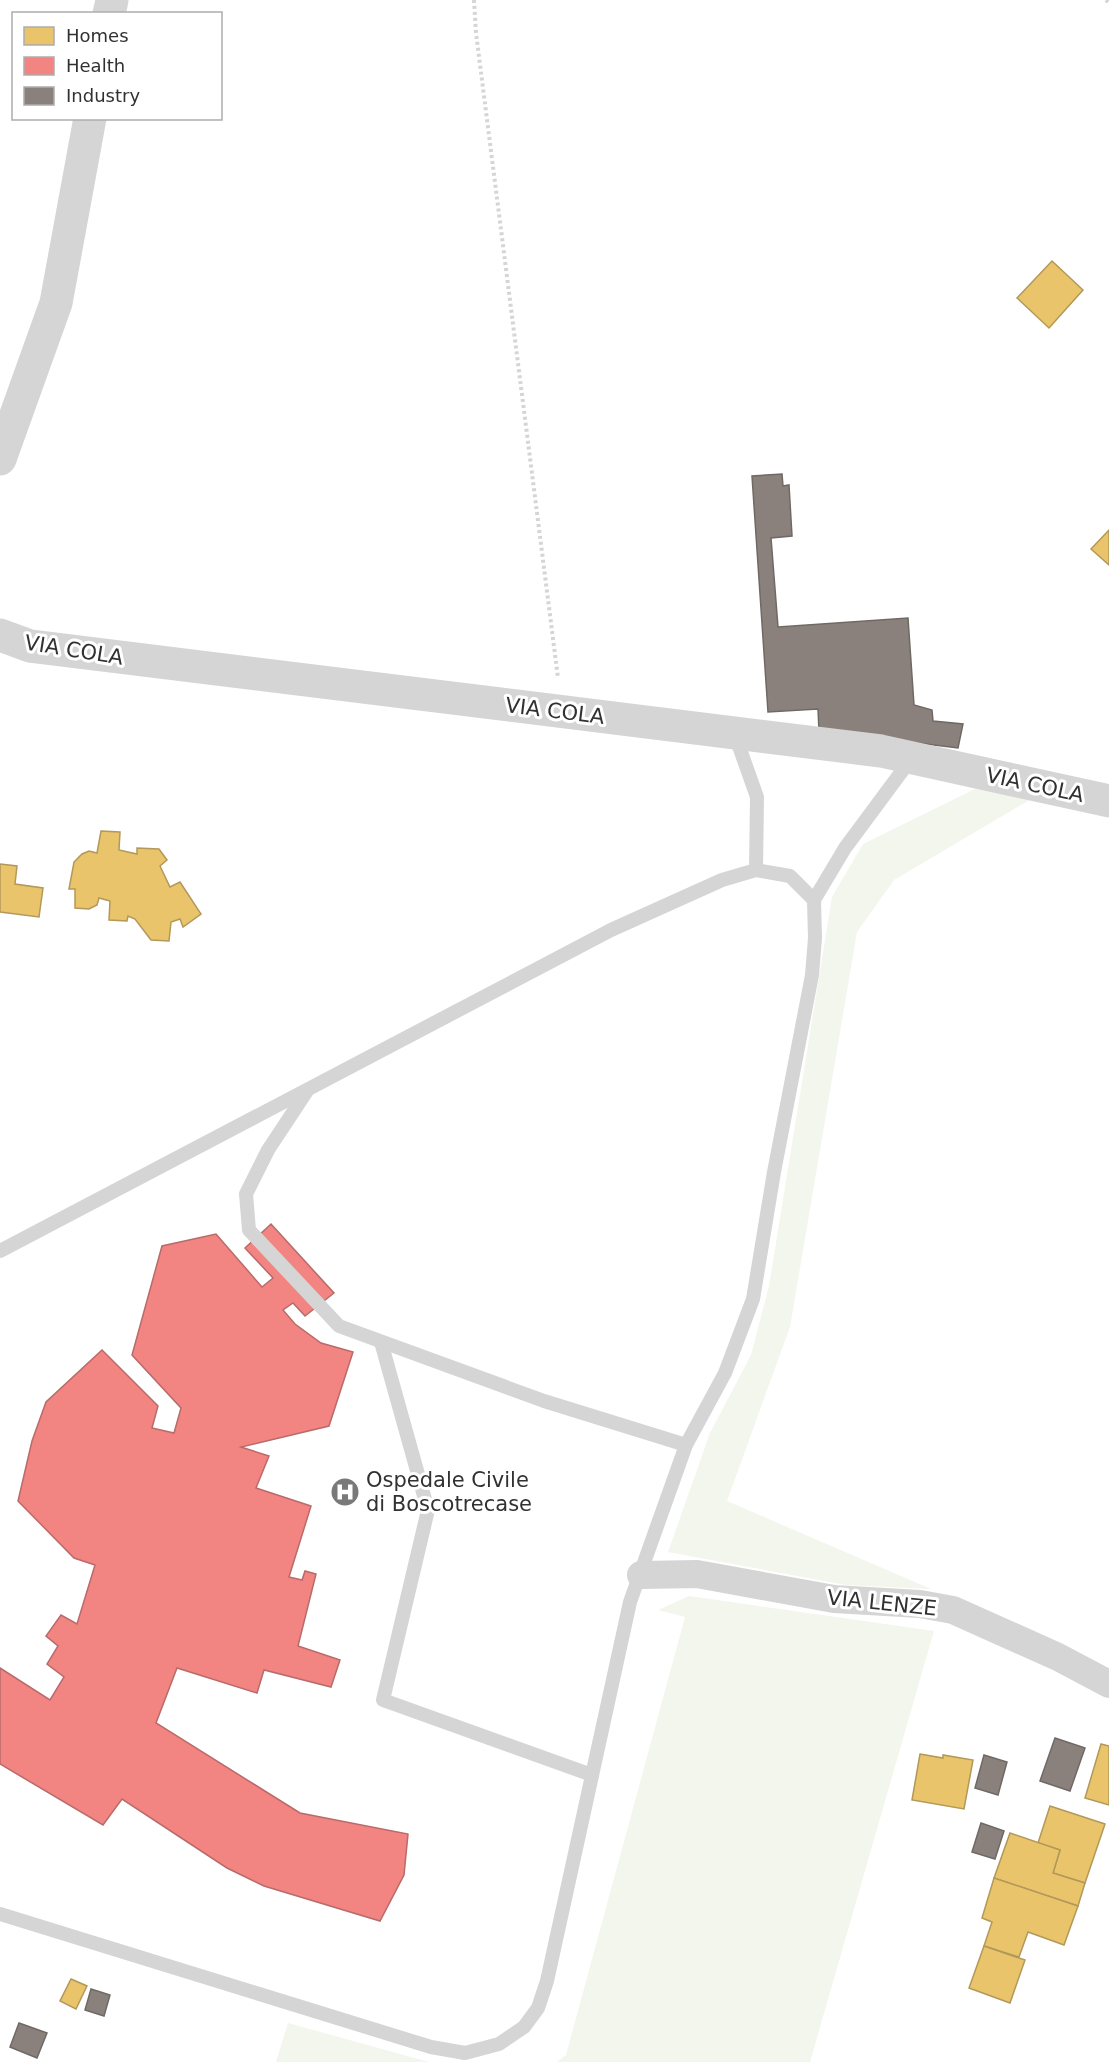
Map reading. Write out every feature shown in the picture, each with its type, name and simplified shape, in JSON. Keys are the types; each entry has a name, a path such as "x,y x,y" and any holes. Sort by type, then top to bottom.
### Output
{"street":[{"path":"0,459 56,303 90,120"},
{"name":"VIA COLA","path":"0,635 30,646 881,751 1109,801"},
{"name":"VIA LENZE","path":"641,1575 696,1574 834,1599 920,1604 953,1610 1058,1657 1109,1684"}],"lane":[{"path":"734,733 757,798 756,870"},
{"path":"0,1914 431,2047 465,2054 499,2044 524,2027 538,2008 550,1970 630,1602 686,1445 725,1373 753,1299 812,975 815,938 813,900 845,848 912,758"},
{"path":"0,1251 611,930 722,880 756,870 790,876 813,900"},
{"path":"308,1089 268,1150 246,1194 249,1230 339,1326 544,1401 686,1445"},
{"path":"381,1342 428,1510 383,1700 592,1775"}],"path":[{"path":"474,0 476,33 559,684"}],"shaded area":[{"path":"981,786 1033,798 894,880 857,932 790,1327 727,1501 931,1589 846,1585 668,1552 710,1433 751,1355 769,1286 832,897 863,844"},
{"path":"689,1596 934,1631 810,2062 557,2062 566,2055 685,1617 658,1610"},
{"path":"288,2023 429,2062 276,2062"}],"building: Homes":[{"path":"1052,261 1083,290 1049,328 1017,298"},
{"path":"1109,530 1109,565 1091,549"},
{"path":"101,831 120,832 119,850 137,854 137,848 159,849 167,860 160,866 170,887 180,882 201,914 183,927 180,919 171,922 169,941 151,940 135,919 128,916 127,921 109,920 110,901 99,898 97,905 89,909 75,908 75,889 69,889 74,862 89,851 97,853"},
{"path":"0,864 17,866 15,884 43,888 39,917 0,912"},
{"path":"1101,1744 1109,1746 1109,1805 1085,1798"},
{"path":"920,1754 973,1760 964,1809 912,1800"},
{"path":"1050,1806 1105,1824 1085,1883 1053,1873 1060,1850 1038,1843"},
{"path":"1010,1833 1060,1850 1053,1873 1085,1883 1078,1906 994,1878"},
{"path":"994,1878 1078,1906 1064,1945 1028,1932 1019,1957 984,1946 992,1922 982,1918"},
{"path":"984,1946 1025,1960 1010,2003 969,1988"},
{"path":"71,1979 87,1986 76,2009 60,2001"}],"building: Health":[{"path":"271,1224 334,1293 305,1316 293,1303 283,1310 295,1324 321,1343 353,1352 329,1426 241,1447 269,1456 256,1488 311,1506 289,1577 302,1580 305,1571 316,1574 298,1646 340,1660 331,1687 264,1670 257,1693 177,1668 156,1723 300,1813 408,1834 404,1875 380,1921 264,1886 227,1868 122,1799 103,1825 0,1764 0,1668 50,1700 64,1677 47,1664 58,1646 46,1636 61,1615 77,1624 95,1565 74,1558 18,1501 32,1441 46,1402 102,1350 158,1406 152,1428 174,1433 181,1408 132,1355 162,1246 216,1234 262,1287 273,1278 245,1248"}],"building: Industry":[{"path":"782,474 783,486 789,485 792,536 771,538 778,627 908,618 914,705 932,710 933,721 963,724 958,748 819,731 818,709 768,712 752,476"},
{"path":"1055,1738 1085,1748 1070,1791 1040,1781"},
{"path":"984,1755 1007,1762 998,1795 975,1788"},
{"path":"981,1823 1004,1831 995,1859 972,1852"},
{"path":"91,1989 110,1995 104,2016 85,2010"},
{"path":"19,2023 47,2033 37,2058 10,2047"}],"place":[{"name":"Ospedale Civile di Boscotrecase","path":"345,1492"}]}
